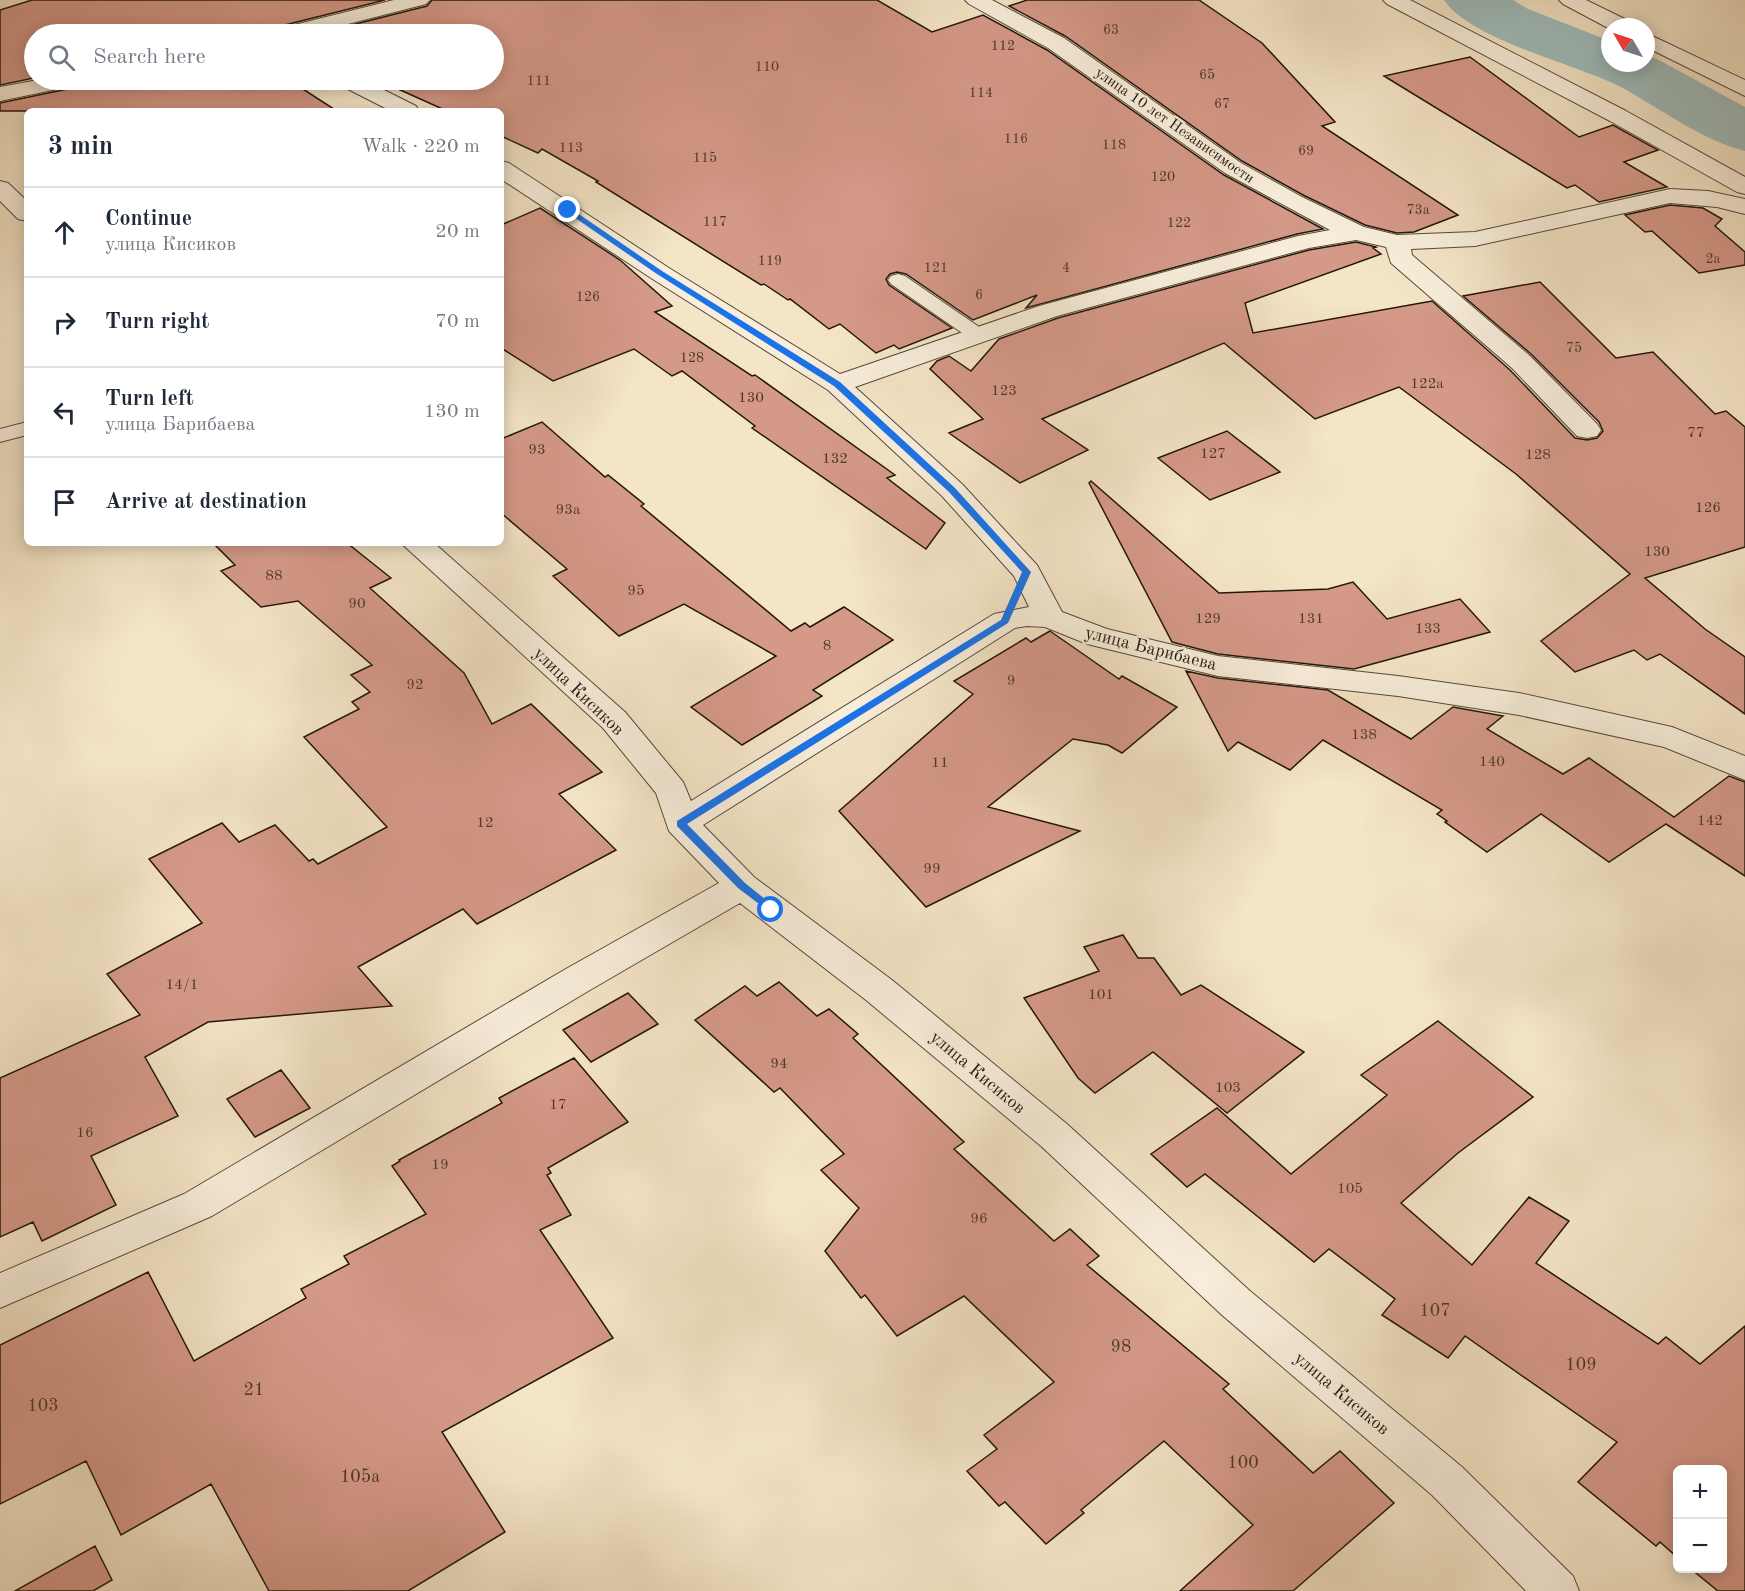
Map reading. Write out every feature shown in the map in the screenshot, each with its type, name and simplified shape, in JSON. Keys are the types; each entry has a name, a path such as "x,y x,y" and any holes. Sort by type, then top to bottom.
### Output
{"street":[{"name":"улица 10 лет Независимости","path":"976,0 1056,44 1233,168 1293,202 1356,233 1397,242 1475,239 1670,196 1690,196 1731,202 1745,207"},
{"path":"1394,0 1618,116 1745,188"},
{"path":"1570,0 1605,18"},
{"path":"324,24 411,1"},
{"path":"1655,44 1745,89"},
{"path":"0,94 24,89"},
{"path":"367,90 402,108"},
{"path":"504,170 669,279 837,384 952,490 1027,572 1050,618"},
{"path":"0,188 24,211"},
{"path":"837,384 1047,310 1307,242 1356,233"},
{"path":"1397,242 1400,258 1521,362 1587,430"},
{"name":"улица Кисиков","path":"419,546 614,720 671,790 681,824 742,886 879,990 1054,1135 1236,1303 1447,1482 1557,1591"},
{"path":"1005,621 1027,572"},
{"path":"681,824 1005,621 1027,616 1050,618"},
{"name":"улица Барибаева","path":"1050,618 1098,637 1218,666 1398,686 1519,704 1672,738 1745,769"},
{"path":"0,1291 198,1205 578,980 742,886"}],"lane":[{"path":"898,280 978,335"},
{"path":"0,435 24,429"}],"building":[{"path":"32,0 385,0 289,24 24,24 24,80 0,85 0,10"},
{"path":"432,0 877,0 932,32 983,15 1047,50 1224,175 1323,229 1297,234 1026,308 1037,295 973,320 906,274 897,272 890,274 886,279 889,285 952,328 899,349 894,345 876,353 840,324 829,329 790,299 788,300 764,284 761,285 596,182 598,181 542,149 538,153 504,137 504,108 440,108 400,90 504,90 504,24 356,24 427,6"},
{"path":"1027,0 1199,0 1262,43 1335,122 1322,126 1458,215 1414,232 1397,233 1365,225 1303,195 1242,161 1065,36 1009,6"},
{"path":"1470,57 1579,137 1613,125 1658,150 1624,162 1667,187 1599,202 1575,185 1567,188 1384,76"},
{"path":"63,90 304,90 332,108 24,108 24,111 0,111 0,103"},
{"path":"1670,205 1703,208 1722,219 1715,226 1745,252 1745,265 1699,273 1652,231 1645,232 1625,215"},
{"path":"540,208 620,260 672,306 655,312 752,376 755,375 895,475 887,478 945,523 926,549 752,428 755,426 682,371 672,376 634,349 553,381 504,350 504,224"},
{"path":"1356,242 1376,247 1373,248 1381,254 1245,303 1253,333 1432,301 1510,370 1575,438 1587,440 1597,438 1603,431 1599,422 1531,354 1463,296 1540,282 1616,358 1653,352 1715,414 1726,411 1745,427 1745,547 1645,578 1705,629 1745,657 1745,714 1660,654 1647,660 1634,650 1575,672 1541,641 1630,574 1516,474 1399,387 1315,419 1224,343 1042,419 1088,450 1020,483 949,433 983,419 930,369 937,361 949,356 971,371 999,339 1058,318 1309,250"},
{"path":"542,422 605,477 608,475 644,504 641,506 791,631 805,623 810,627 844,607 893,640 813,690 822,696 742,745 691,707 776,656 684,604 619,636 553,576 567,569 504,516 504,438"},
{"path":"1227,431 1280,472 1210,500 1158,458"},
{"path":"1091,481 1219,593 1328,589 1353,582 1387,619 1460,599 1490,632 1354,669 1218,654 1172,642 1089,483"},
{"path":"216,546 351,546 391,578 370,588 464,673 492,724 531,704 602,772 559,794 616,850 477,924 463,909 358,967 392,1006 208,1022 145,1057 178,1116 91,1156 116,1205 42,1241 33,1222 0,1237 0,1078 140,1015 107,974 202,923 149,859 222,823 239,842 275,825 309,861 313,859 318,864 387,827 304,737 359,709 352,702 370,692 351,675 372,665 298,601 261,607 221,571 235,565"},
{"path":"1050,631 1119,679 1122,676 1177,707 1122,753 1108,745 1073,739 988,807 1080,831 926,907 839,811 973,694 954,681 1026,638 1031,642"},
{"path":"1186,671 1218,678 1328,690 1411,739 1453,707 1503,716 1487,729 1563,774 1589,758 1674,817 1729,776 1745,782 1745,876 1666,824 1609,862 1541,814 1487,852 1445,822 1447,821 1437,814 1442,810 1323,740 1290,770 1238,742 1228,751"},
{"path":"1123,935 1138,958 1154,958 1181,995 1201,985 1304,1052 1227,1113 1153,1052 1095,1093 1078,1078 1024,998 1099,971 1084,947"},
{"path":"779,982 817,1016 829,1009 858,1034 853,1038 964,1142 954,1149 1054,1241 1070,1229 1099,1256 1087,1265 1229,1384 1223,1389 1313,1473 1340,1451 1394,1503 1293,1591 1180,1591 1253,1525 1164,1441 1081,1510 1084,1513 1046,1544 1005,1502 999,1506 967,1471 997,1449 984,1435 1054,1382 964,1296 897,1336 865,1295 861,1298 825,1251 859,1208 821,1170 844,1154 780,1088 774,1092 695,1020 745,986 757,996"},
{"path":"628,993 658,1024 591,1062 563,1030"},
{"path":"1438,1021 1533,1097 1458,1153 1401,1203 1472,1265 1529,1197 1569,1221 1536,1263 1658,1344 1666,1337 1700,1364 1745,1326 1745,1591 1718,1591 1696,1573 1727,1573 1727,1465 1673,1465 1673,1553 1660,1542 1656,1546 1578,1482 1617,1442 1465,1336 1448,1358 1382,1315 1395,1299 1329,1249 1314,1262 1205,1174 1187,1187 1151,1154 1217,1108 1291,1174 1387,1095 1361,1075"},
{"path":"574,1058 628,1122 548,1168 551,1173 547,1175 571,1215 540,1230 613,1338 442,1432 505,1532 408,1591 269,1591 211,1484 121,1535 86,1461 0,1504 0,1345 148,1272 194,1361 306,1298 301,1289 349,1264 344,1256 426,1214 392,1166 502,1103 499,1098"},
{"path":"281,1070 310,1108 255,1137 227,1099"},
{"path":"95,1546 112,1580 93,1591 15,1591"}],"waterway":[{"path":"1472,0 1508,21 1601,58"},
{"path":"1636,72 1745,132"}],"route":[{"path":"568,210 660,273 837,384 952,490 1027,572 1005,621 681,824 742,886 771,910"}]}
